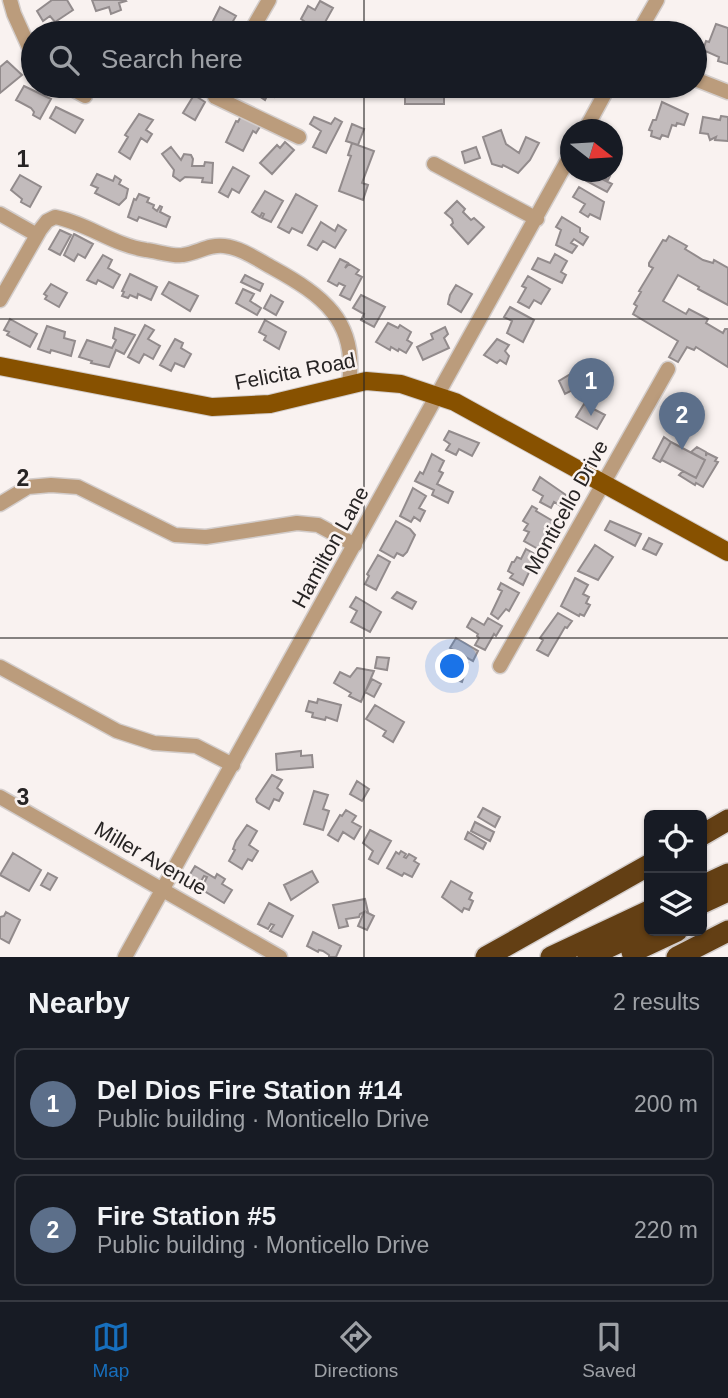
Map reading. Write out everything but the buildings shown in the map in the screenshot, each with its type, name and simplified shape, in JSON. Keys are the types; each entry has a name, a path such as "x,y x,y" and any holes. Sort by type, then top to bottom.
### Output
{"highway":[{"path":"707,832 728,820"},
{"path":"486,957 644,868"},
{"path":"707,884 728,874"},
{"path":"707,901 728,891"},
{"path":"707,917 728,907"},
{"path":"551,957 644,913"},
{"path":"588,957 644,930"},
{"path":"677,957 726,932"},
{"path":"621,957 666,936"}],"main road":[{"name":"Felicita Road","path":"0,366 212,407 270,404 349,383 383,380 420,388 546,450 728,552"}],"street":[{"path":"10,0 21,29"},
{"path":"257,21 269,0"},
{"path":"645,21 657,0"},
{"path":"707,84 728,92"},
{"path":"230,98 299,137"},
{"path":"591,119 602,98"},
{"path":"435,164 537,219"},
{"name":"Hamilton Lane","path":"125,957 560,175"},
{"path":"0,214 37,235"},
{"path":"0,300 37,235 47,221 55,217 130,246 179,256 212,246 226,246 244,252 305,286 330,310 346,332 349,344 349,383"},
{"name":"Monticello Drive","path":"500,666 668,369"},
{"path":"0,504 28,487 78,487 175,535 206,537 297,523 318,525 355,545"},
{"path":"0,667 117,732 154,743 196,746 233,765"},
{"name":"Miller Avenue","path":"0,797 280,957"}],"place":[{"name":"Del Dios Fire Station #14","path":"591,416"},
{"name":"Fire Station #5","path":"682,450"}]}
